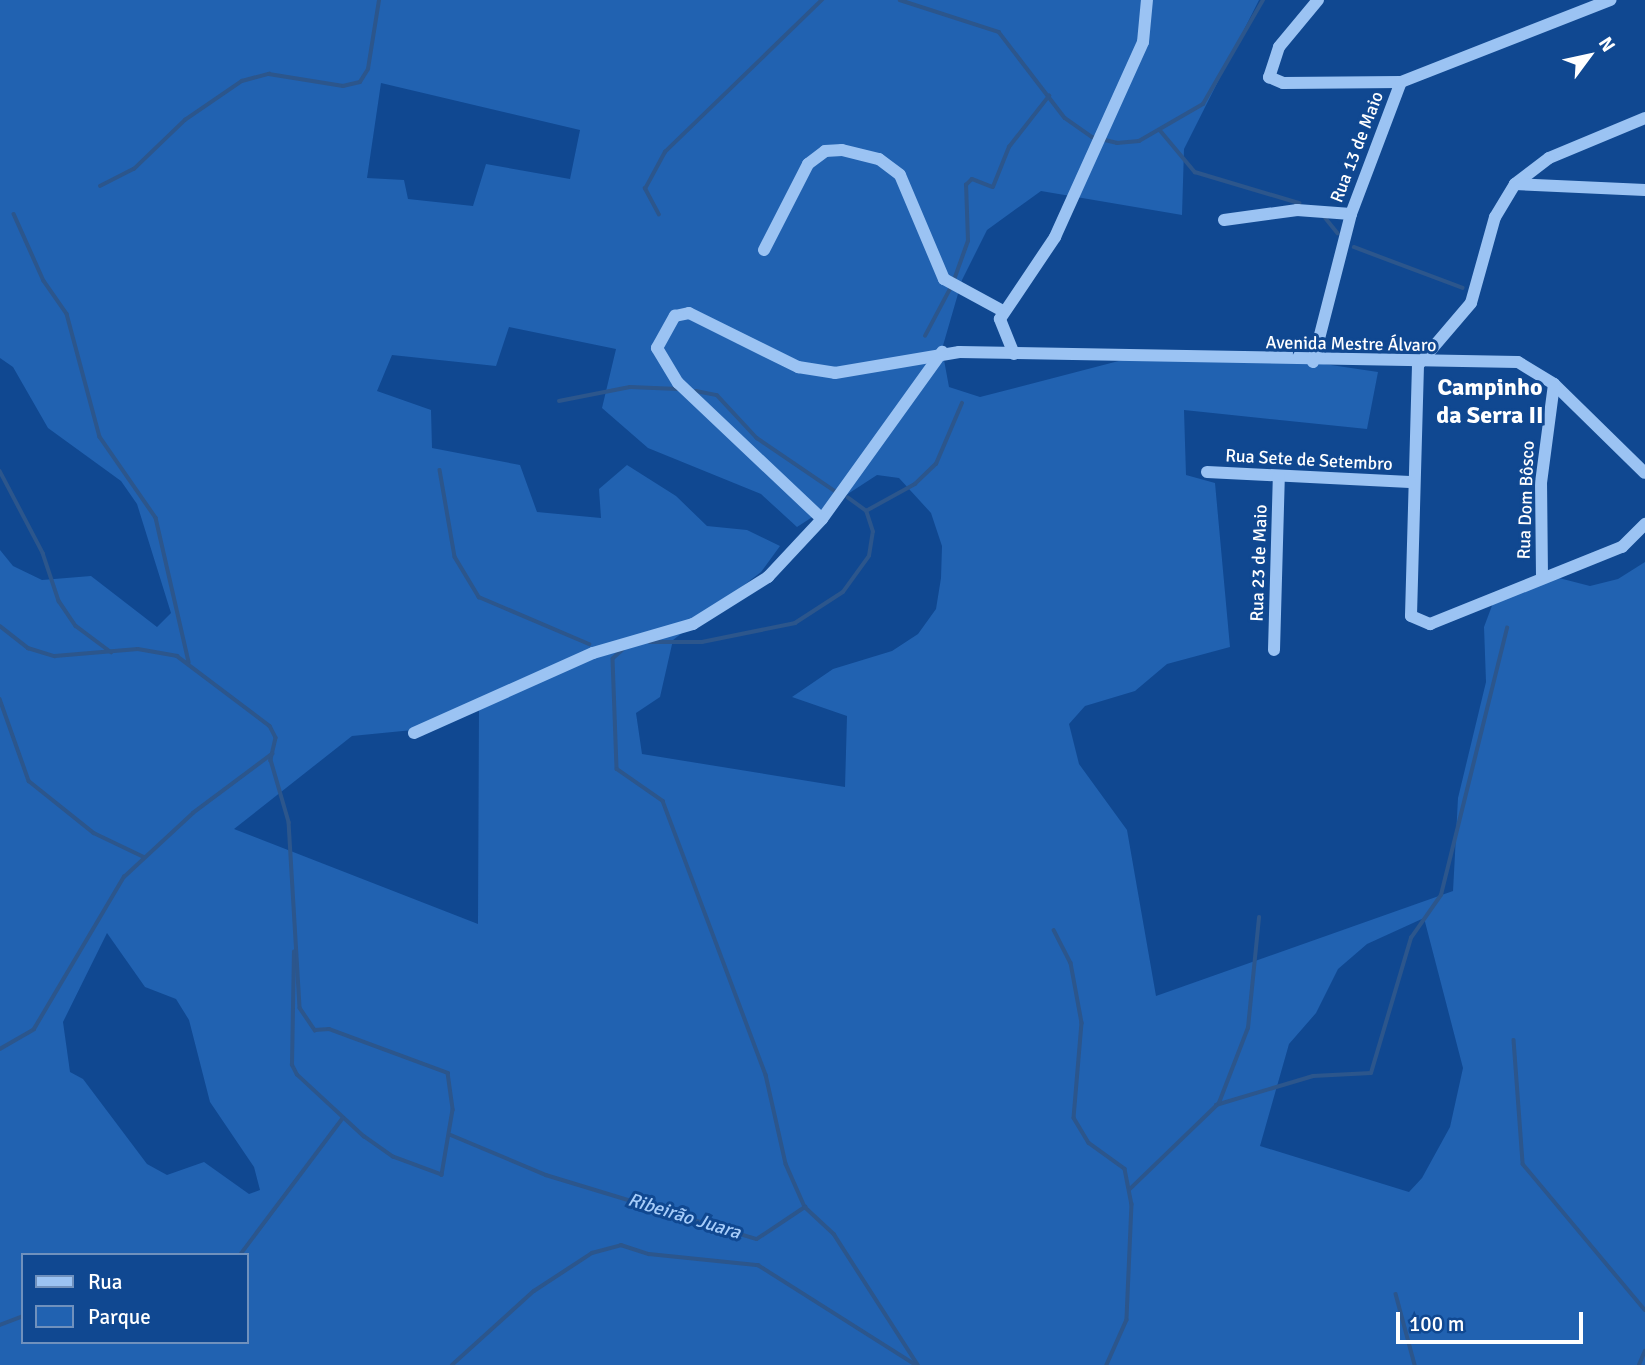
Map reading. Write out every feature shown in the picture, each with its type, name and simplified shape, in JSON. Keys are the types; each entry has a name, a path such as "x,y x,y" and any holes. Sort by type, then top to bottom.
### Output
{"street":[{"path":"1014,354 1000,325 1003,312 1044,258 1097,136 1143,42 1147,0"},
{"path":"1318,0 1279,47 1269,77 1283,83 1401,82"},
{"name":"Rua 13 de Maio","path":"1313,362 1351,214 1401,82 1610,0"},
{"path":"1418,365 1471,303 1495,217 1515,184 1549,158 1645,118"},
{"path":"764,250 808,164 825,151 842,150 879,159 905,185 944,279 1003,312"},
{"path":"1515,184 1645,190"},
{"path":"1224,220 1297,209 1351,214"},
{"name":"Avenida Mestre Álvaro","path":"822,519 678,383 657,348 669,322 689,313 816,371 942,352 1418,365 1518,362 1554,384 1645,473"},
{"path":"415,733 593,653 705,618 768,577 822,519 942,352"},
{"name":"Rua Sete de Setembro","path":"1418,365 1410,482 1410,616 1430,624 1542,576"},
{"name":"Rua Dom Bôsco","path":"1542,576 1543,463 1554,384"},
{"name":"Rua Sete de Setembro","path":"1207,472 1410,482"},
{"name":"Rua 23 de Maio","path":"1274,650 1279,476"},
{"path":"1542,576 1622,547 1645,524"}],"green space":[{"path":"0,0 1259,0 1184,149 1182,215 1041,191 987,230 962,280 942,349 949,387 980,397 1134,357 1243,352 1378,372 1367,429 1184,410 1186,475 1215,483 1230,647 1167,664 1135,691 1085,706 1069,724 1079,764 1127,830 1156,996 1453,891 1458,798 1486,682 1484,627 1493,603 1555,577 1590,586 1618,579 1645,562 1645,1365 0,1365 0,550 13,566 42,580 91,576 157,627 171,613 137,504 121,481 48,428 13,367 0,358","holes":["381,83 580,130 570,179 486,164 473,206 408,199 404,180 367,178","509,327 616,349 602,408 648,448 761,494 797,527 877,475 899,478 931,513 942,546 941,578 936,609 918,634 892,651 833,669 792,697 847,716 845,787 642,754 636,713 660,697 673,640 761,572 780,546 747,530 707,526 676,496 627,465 599,489 601,518 537,512 520,465 432,448 431,410 377,391 392,355 496,366","479,705 478,924 234,829 352,736 423,729","1424,918 1463,1068 1450,1127 1422,1178 1409,1192 1260,1146 1289,1044 1316,1013 1338,969 1367,944","107,933 145,987 176,999 189,1020 210,1102 254,1167 260,1190 249,1194 204,1162 167,1175 147,1164 83,1079 70,1072 63,1022"]}],"waterway":[{"path":"100,186 134,169 185,120 242,81 269,74 343,86 360,82 368,69 379,0"},
{"path":"659,215 645,189 665,152 822,0"},
{"path":"900,0 999,32 1065,118 1092,137 1117,143 1139,141 1203,104 1263,0"},
{"path":"954,280 968,241 966,185 972,179 993,187 1009,147 1049,96"},
{"path":"1160,130 1195,172 1299,203"},
{"path":"14,214 44,281 67,314 100,437 156,518 189,662"},
{"path":"1324,216 1338,233"},
{"path":"1354,247 1463,288"},
{"path":"925,336 951,287"},
{"path":"559,401 630,387 678,389"},
{"path":"696,391 717,395 757,438 835,491"},
{"path":"866,511 915,484 936,464 962,403"},
{"path":"440,470 455,557 479,597 589,644"},
{"path":"0,471 43,553 59,601 76,626 111,652"},
{"path":"650,642 702,642 795,623 843,592 869,556 873,532 866,511 848,498"},
{"name":"Ribeirão Juara","path":"0,626 28,648 55,656 138,649 177,656 270,726 276,738 271,760 289,822 300,1008 315,1030 329,1029 448,1073 453,1110 442,1175 393,1157 364,1137 297,1075 292,1065 294,952"},
{"path":"1216,1105 1313,1076 1371,1073 1411,938 1441,895 1507,628"},
{"path":"623,650 613,659 617,769 663,801 766,1075 786,1164 805,1207"},
{"path":"0,699 29,781 94,833 144,857"},
{"path":"0,1049 34,1029 124,877 193,813 272,754"},
{"path":"1130,1189 1219,1103 1248,1028 1259,918"},
{"path":"1054,930 1071,963 1082,1023 1074,1118 1089,1143 1125,1169 1132,1204 1127,1320 1107,1365"},
{"path":"1514,1040 1523,1164 1645,1310"},
{"path":"242,1253 343,1118"},
{"name":"Ribeirão Juara","path":"451,1135 546,1175 757,1239 805,1207"},
{"name":"Ribeirão Juara","path":"805,1207 834,1234 918,1365"},
{"path":"452,1365 534,1291 592,1253 621,1245 649,1254 758,1265 916,1365"},
{"path":"1396,1294 1415,1365"},
{"path":"0,1325 21,1317"},
{"path":"1639,1365 1645,1351"}],"district":[{"name":"Campinho da Serra II","path":"1490,402"}]}
